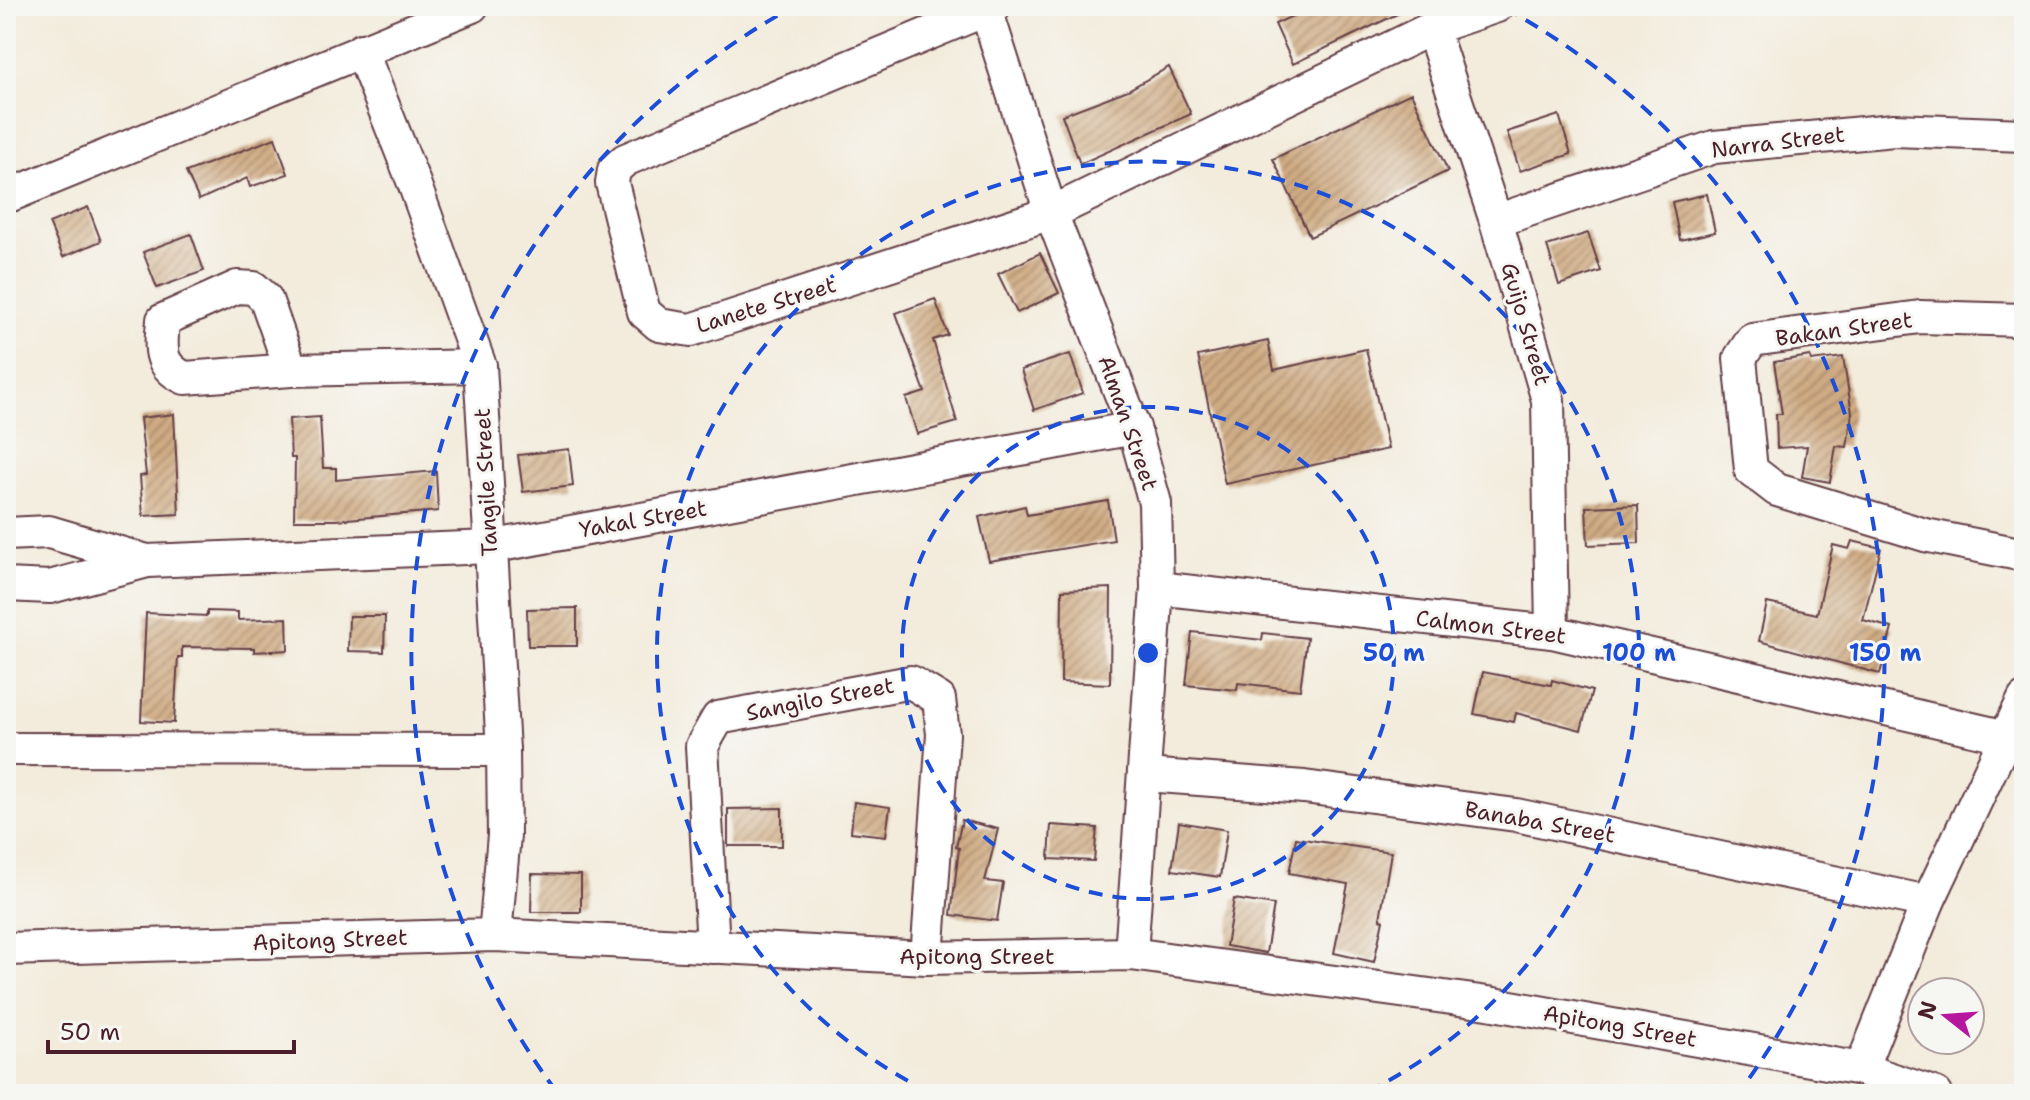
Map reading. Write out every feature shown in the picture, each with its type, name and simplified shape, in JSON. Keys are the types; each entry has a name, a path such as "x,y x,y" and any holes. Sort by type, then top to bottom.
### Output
{"street":[{"path":"6,197 472,6"},
{"name":"Lanete Street","path":"989,7 625,160 614,170 612,183 644,312 659,325 691,330 1051,213 1432,28 1497,6"},
{"name":"Alman Street","path":"989,7 1051,213 1134,428 1155,503 1157,588 1131,954"},
{"name":"Guijo Street","path":"1432,28 1496,221 1548,400 1552,632"},
{"name":"Tangile Street","path":"361,50 414,183 480,366 503,750 504,835 495,935"},
{"name":"Narra Street","path":"1496,221 1714,147 1894,130 2024,135"},
{"path":"291,370 266,299 254,288 237,287 163,320 160,354 171,372 185,378 291,370 480,366"},
{"name":"Bakan Street","path":"2024,320 1920,317 1752,340 1740,358 1751,470 1777,490 1925,535 2024,555"},
{"name":"Yakal Street","path":"6,585 50,587 147,561 490,547 1134,428"},
{"name":"Yakal Street","path":"6,534 49,532 147,561"},
{"name":"Calmon Street","path":"1157,588 1552,632 2007,737"},
{"name":"Sangilo Street","path":"713,947 702,746 718,718 911,682 939,699 943,734 927,958"},
{"path":"1861,1069 1928,902 2024,699"},
{"path":"6,749 503,750"},
{"name":"Banaba Street","path":"1146,775 1304,787 1516,815 1928,902"},
{"name":"Apitong Street","path":"6,949 495,935 927,958 1131,954 1488,1003 1861,1069 1936,1094"}],"building":[{"path":"1314,6 1414,6 1293,64 1275,24"},
{"path":"1169,67 1191,114 1080,164 1062,115 1128,90"},
{"path":"1411,93 1448,171 1310,237 1273,159"},
{"path":"1559,115 1571,154 1520,171 1507,132"},
{"path":"275,138 288,174 250,187 247,178 199,200 186,172"},
{"path":"1707,194 1715,232 1680,240 1672,202"},
{"path":"88,207 101,241 63,257 49,223"},
{"path":"1588,233 1601,271 1559,285 1547,246"},
{"path":"191,234 204,271 157,288 143,252"},
{"path":"1040,253 1059,293 1017,313 998,274"},
{"path":"935,299 948,335 933,340 957,422 917,434 906,398 925,392 896,313"},
{"path":"1268,341 1274,370 1366,349 1388,449 1225,484 1198,356"},
{"path":"1070,354 1083,393 1034,410 1021,370"},
{"path":"1810,356 1811,361 1843,357 1852,413 1847,447 1836,446 1830,482 1802,477 1807,446 1777,448 1776,414 1782,414 1774,362"},
{"path":"174,414 179,514 143,516 140,476 146,475 140,418"},
{"path":"320,417 323,468 336,468 336,480 436,471 438,511 336,520 294,520 295,458 291,458 289,419"},
{"path":"569,449 573,486 523,492 518,455"},
{"path":"1108,501 1114,540 989,561 979,517 1025,506 1027,515"},
{"path":"1638,505 1639,543 1588,545 1586,507"},
{"path":"1852,541 1881,548 1863,620 1892,628 1880,674 1759,641 1767,603 1817,614 1833,545 1849,549"},
{"path":"1111,588 1110,684 1061,682 1062,590"},
{"path":"577,608 577,646 528,646 527,609"},
{"path":"207,611 238,612 238,620 287,618 288,650 254,652 254,648 182,647 182,657 178,657 174,723 141,721 146,613 207,616"},
{"path":"349,616 385,616 384,652 348,651"},
{"path":"1192,632 1262,640 1263,633 1307,638 1300,690 1238,683 1237,690 1186,685"},
{"path":"1483,672 1551,685 1552,680 1592,691 1581,730 1516,713 1514,722 1474,714"},
{"path":"854,802 890,807 886,836 851,832"},
{"path":"782,808 782,846 728,846 728,809"},
{"path":"962,820 998,829 985,881 1003,883 997,921 951,915 959,848 956,847"},
{"path":"1179,822 1227,830 1220,877 1172,870"},
{"path":"1051,825 1097,828 1094,861 1049,859"},
{"path":"1296,838 1391,852 1380,919 1383,920 1374,962 1334,953 1348,884 1289,873"},
{"path":"532,874 581,875 581,912 531,912"},
{"path":"1234,899 1274,905 1266,953 1226,946"}]}
